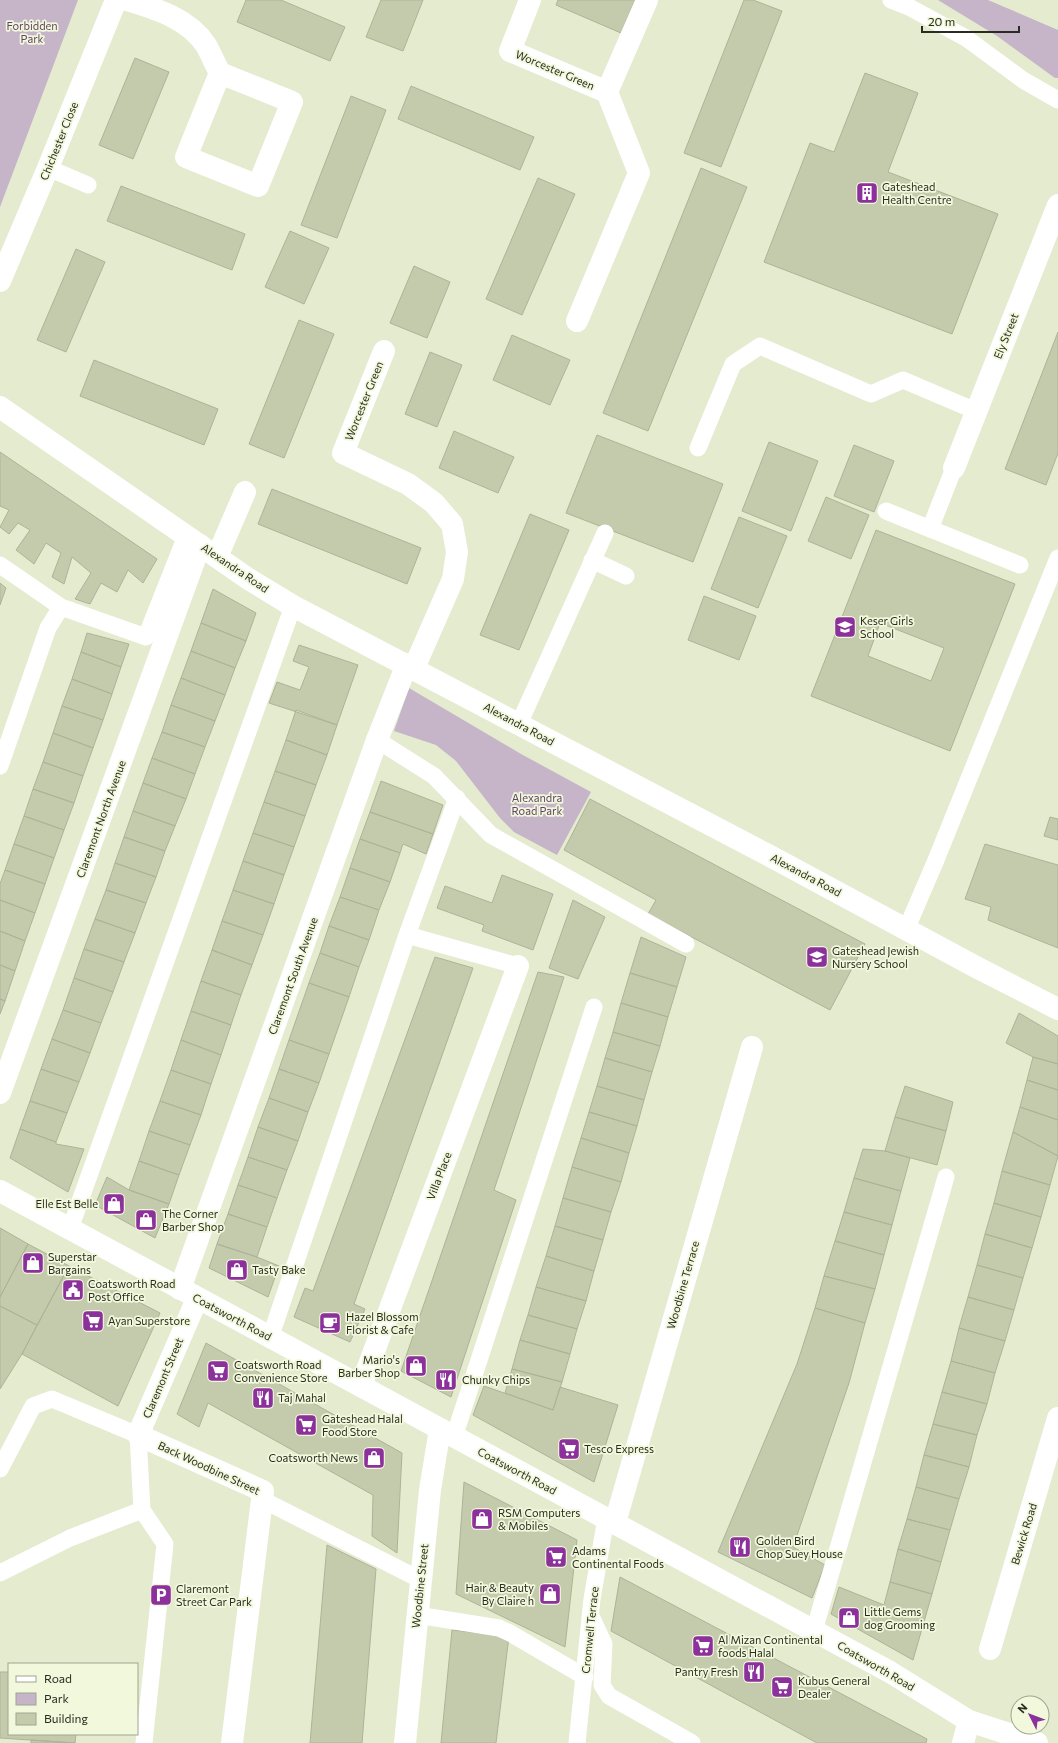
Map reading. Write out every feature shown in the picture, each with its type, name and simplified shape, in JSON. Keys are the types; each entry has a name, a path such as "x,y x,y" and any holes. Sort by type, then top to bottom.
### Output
{"street":[{"name":"Chichester Close","path":"0,281 48,168 116,0"},
{"path":"127,0 163,12 186,24 205,44 220,73 292,102 258,186 186,157 220,73"},
{"name":"Worcester Green","path":"530,0 510,51 607,92"},
{"name":"Worcester Green","path":"577,321 639,173 607,92 647,0"},
{"name":"Ely Street","path":"954,468 1058,204"},
{"name":"Worcester Green","path":"384,351 343,453 408,484 434,503 452,524 457,552 453,579 411,666"},
{"name":"Alexandra Road","path":"0,407 247,578 293,606 411,666 906,930 1058,1009"},
{"name":"Claremont North Avenue","path":"0,1093 201,546 245,492"},
{"name":"Claremont South Avenue","path":"189,1294 377,740 411,666"},
{"name":"Villa Place","path":"361,1386 518,966"},
{"name":"Woodbine Terrace","path":"610,1521 752,1047"},
{"name":"Coatsworth Road","path":"0,1191 890,1672 969,1721 1037,1743"},
{"name":"Claremont Street","path":"138,1435 189,1294"},
{"name":"Bewick Road","path":"990,1649 1058,1418"},
{"name":"Woodbine Street","path":"405,1743 430,1490 447,1433"},
{"name":"Back Woodbine Street","path":"138,1435 264,1491 232,1743"},
{"path":"963,1743 969,1721"}],"lane":[{"path":"891,0 909,7 966,38 1023,80 1058,100"},
{"path":"48,168 88,185"},
{"path":"698,448 733,364 760,346 871,394 903,380 976,411"},
{"path":"930,529 954,468"},
{"path":"886,511 1020,565"},
{"path":"518,724 605,533"},
{"path":"0,565 61,607 146,637 201,546"},
{"path":"906,930 939,853 1058,558"},
{"path":"592,560 626,576"},
{"path":"70,1230 293,606"},
{"path":"0,766 48,628 61,607"},
{"path":"377,740 434,776 491,834 686,944"},
{"path":"270,1338 407,935 456,798"},
{"path":"407,935 518,966"},
{"path":"447,1433 594,1007"},
{"path":"814,1631 946,1177"},
{"name":"Back Woodbine Street","path":"0,1469 33,1406 52,1399 138,1435"},
{"path":"138,1435 142,1510 165,1544 144,1743"},
{"path":"263,1500 421,1580"},
{"path":"0,1573 70,1538 142,1510"},
{"name":"Cromwell Terrace","path":"577,1743 592,1618 592,1600 610,1521"},
{"path":"417,1615 499,1628 585,1677"},
{"path":"592,1618 604,1644 602,1685 609,1696 692,1743"}],"green space":[{"name":"Forbidden Park","path":"0,0 78,0 0,207"},
{"path":"938,0 988,0 1058,30 1058,78 1055,78 997,36"},
{"name":"Alexandra Road Park","path":"409,688 521,754 591,792 557,855 514,832 500,818 456,761 436,745 394,731"}],"building":[{"path":"246,0 281,0 345,27 330,61 237,22"},
{"path":"381,0 423,0 403,51 366,37"},
{"path":"558,0 635,0 621,33 556,5"},
{"path":"744,0 753,0 782,11 721,167 684,153"},
{"path":"135,58 169,72 133,159 99,145"},
{"name":"Gateshead Health Centre","path":"865,73 918,93 888,172 998,214 952,334 764,262 810,143 834,152"},
{"path":"411,86 534,137 520,170 398,119"},
{"path":"351,96 386,110 337,238 301,225"},
{"path":"701,168 747,187 648,431 603,413"},
{"path":"538,178 575,194 522,315 486,299"},
{"path":"121,186 245,234 232,270 107,221"},
{"path":"290,231 329,248 304,304 265,287"},
{"path":"76,249 105,262 66,352 37,340"},
{"path":"414,266 450,282 427,338 390,323"},
{"path":"299,320 334,334 284,458 249,444"},
{"path":"1058,332 1058,453 1046,485 1005,469"},
{"path":"512,335 570,360 550,405 493,380"},
{"path":"430,352 462,365 437,427 405,414"},
{"path":"94,360 218,409 204,445 80,396"},
{"path":"454,431 514,457 498,493 439,468"},
{"path":"597,435 723,484 693,562 566,513"},
{"path":"769,442 818,461 791,531 742,511"},
{"path":"854,445 894,461 874,512 834,496"},
{"path":"0,452 157,559 143,583 128,570 117,592 101,583 90,604 75,599 91,573 72,557 64,584 52,577 61,553 46,543 34,564 16,550 30,530 18,523 9,534 0,527 9,510 0,506"},
{"path":"272,489 421,548 407,584 258,524"},
{"path":"826,497 869,515 851,559 808,541"},
{"path":"530,514 569,530 519,650 480,635"},
{"path":"739,517 787,536 758,608 711,589"},
{"path":"876,530 1015,584 950,751 811,696","holes":["880,623 944,648 931,681 868,656"]},
{"path":"0,583 6,588 0,605"},
{"path":"213,589 256,613 246,641 201,623"},
{"path":"704,596 756,616 739,660 688,640"},
{"path":"201,623 246,641 235,668 191,651"},
{"path":"87,633 129,644 121,667 81,652"},
{"path":"299,645 358,665 337,725 269,703 277,682 300,690 309,667 293,661"},
{"path":"191,651 235,668 225,695 181,678"},
{"path":"81,652 121,667 112,694 72,679"},
{"path":"181,678 225,695 215,721 171,705"},
{"path":"72,679 112,694 103,720 62,706"},
{"path":"171,705 215,721 205,747 162,732"},
{"path":"62,706 103,720 93,748 53,733"},
{"path":"296,710 337,725 327,755 286,740"},
{"path":"162,732 205,747 195,774 152,758"},
{"path":"53,733 93,748 83,776 43,762"},
{"path":"286,740 327,755 316,785 275,771"},
{"path":"152,758 195,774 186,799 143,783"},
{"path":"43,762 83,776 74,803 33,789"},
{"path":"275,771 316,785 305,816 264,802"},
{"path":"381,781 443,805 433,834 370,812"},
{"path":"143,783 186,799 175,826 133,811"},
{"path":"33,789 74,803 64,830 24,816"},
{"path":"590,799 865,944 830,1010 648,914 656,900 564,850"},
{"path":"264,802 305,816 294,847 253,833"},
{"path":"133,811 175,826 165,851 124,837"},
{"path":"370,812 433,834 426,854 403,844 400,853 360,839"},
{"path":"24,816 64,830 54,858 14,844"},
{"path":"1050,817 1058,819 1058,840 1044,836"},
{"path":"253,833 294,847 284,875 243,861"},
{"path":"124,837 165,851 156,877 115,863"},
{"path":"360,839 400,853 390,882 350,868"},
{"path":"14,844 54,858 45,884 5,870"},
{"path":"985,844 1058,865 1058,948 988,920 991,907 965,899"},
{"path":"243,861 284,875 274,904 233,890"},
{"path":"115,863 156,877 146,903 106,890"},
{"path":"350,868 390,882 379,910 340,897"},
{"path":"5,870 45,884 35,913 0,900 0,884"},
{"path":"502,875 553,894 533,950 482,931 484,925 437,908 445,886 492,903"},
{"path":"106,890 146,903 135,933 95,919"},
{"path":"233,890 274,904 263,935 222,921"},
{"path":"340,897 379,910 369,940 329,926"},
{"path":"0,900 35,913 25,941 0,931"},
{"path":"573,900 605,917 578,979 549,968"},
{"path":"95,919 135,933 124,962 84,949"},
{"path":"222,921 263,935 252,965 212,950"},
{"path":"329,926 369,940 359,967 320,953"},
{"path":"0,931 25,941 15,971 0,965"},
{"path":"641,937 686,957 677,987 630,973"},
{"path":"84,949 124,962 113,992 74,978"},
{"path":"212,950 252,965 241,995 201,981"},
{"path":"320,953 359,967 349,997 309,983"},
{"path":"435,957 473,968 354,1304 365,1309 350,1342 294,1317 305,1288 313,1291"},
{"path":"0,965 15,971 5,1001 0,999"},
{"path":"538,972 564,977 494,1190 516,1200 451,1397 401,1371"},
{"path":"630,973 677,987 668,1017 621,1003"},
{"path":"74,978 113,992 101,1023 63,1010"},
{"path":"201,981 241,995 231,1025 191,1011"},
{"path":"309,983 349,997 329,1054 289,1040"},
{"path":"0,999 5,1001 0,1014"},
{"path":"621,1003 668,1017 660,1046 613,1032"},
{"path":"63,1010 101,1023 90,1053 52,1039"},
{"path":"191,1011 231,1025 221,1055 181,1040"},
{"path":"1019,1013 1058,1036 1058,1064 1033,1057 1006,1043"},
{"path":"613,1032 660,1046 652,1072 605,1058"},
{"path":"52,1039 90,1053 79,1082 41,1069"},
{"path":"181,1040 221,1055 211,1084 171,1070"},
{"path":"289,1040 329,1054 319,1083 279,1069"},
{"path":"1033,1057 1058,1064 1058,1090 1027,1080"},
{"path":"605,1058 652,1072 644,1100 597,1086"},
{"path":"41,1069 79,1082 67,1113 30,1101"},
{"path":"279,1069 319,1083 308,1112 269,1098"},
{"path":"171,1070 211,1084 201,1115 160,1101"},
{"path":"1027,1080 1058,1090 1058,1120 1020,1107"},
{"path":"597,1086 644,1100 637,1126 589,1112"},
{"path":"905,1086 953,1102 946,1131 895,1117"},
{"path":"269,1098 308,1112 298,1141 258,1127"},
{"path":"30,1101 67,1113 56,1142 20,1129"},
{"path":"160,1101 201,1115 190,1145 149,1131"},
{"path":"1020,1107 1058,1120 1058,1156 1013,1132"},
{"path":"589,1112 637,1126 629,1153 581,1138"},
{"path":"895,1117 946,1131 937,1165 885,1151"},
{"path":"258,1127 298,1141 287,1170 248,1157"},
{"path":"20,1129 56,1142 56,1144 84,1149 68,1192 10,1158"},
{"path":"149,1131 190,1145 179,1175 139,1161"},
{"path":"1013,1132 1058,1156 1050,1185 1002,1171"},
{"path":"581,1138 629,1153 621,1182 572,1167"},
{"path":"863,1149 885,1151 910,1158 901,1191 854,1178"},
{"path":"248,1157 287,1170 277,1198 238,1185"},
{"path":"139,1161 179,1175 169,1204 129,1190"},
{"path":"572,1167 621,1182 611,1212 563,1198"},
{"path":"1002,1171 1050,1185 1041,1217 994,1203"},
{"path":"107,1177 129,1190 169,1204 155,1238 95,1205"},
{"path":"854,1178 901,1191 892,1225 844,1212"},
{"path":"238,1185 277,1198 267,1227 228,1214"},
{"path":"563,1198 611,1212 603,1240 555,1226"},
{"path":"994,1203 1041,1217 1032,1248 985,1234"},
{"path":"844,1212 892,1225 884,1255 835,1241"},
{"path":"228,1214 267,1227 257,1257 217,1244"},
{"path":"555,1226 603,1240 594,1271 546,1256"},
{"path":"0,1228 28,1244 0,1297"},
{"path":"985,1234 1032,1248 1023,1278 977,1265"},
{"path":"835,1241 884,1255 875,1289 824,1276"},
{"path":"28,1244 69,1266 37,1325 0,1306 0,1297"},
{"path":"217,1244 279,1266 268,1297 209,1268"},
{"path":"546,1256 594,1271 586,1301 536,1287"},
{"path":"977,1265 1023,1278 1014,1310 968,1297"},
{"path":"69,1266 160,1313 118,1406 22,1354"},
{"path":"824,1276 875,1289 865,1323 815,1308"},
{"path":"536,1287 586,1301 577,1329 528,1315"},
{"path":"968,1297 1014,1310 1005,1341 959,1328"},
{"path":"0,1306 37,1325 22,1354 0,1389"},
{"path":"815,1308 865,1323 849,1383 793,1547 825,1565 812,1598 718,1552 797,1364"},
{"path":"528,1315 577,1329 570,1354 520,1340"},
{"path":"959,1328 1005,1341 995,1373 951,1361"},
{"path":"520,1340 570,1354 562,1382 512,1369"},
{"path":"206,1343 402,1453 397,1553 372,1536 373,1495 208,1403 199,1427 177,1414"},
{"path":"951,1361 995,1373 987,1404 942,1392"},
{"path":"512,1369 562,1382 553,1410 505,1393"},
{"name":"Tesco Express","path":"484,1386 553,1410 560,1387 618,1405 594,1482 473,1415"},
{"path":"942,1392 987,1404 977,1435 933,1424"},
{"path":"933,1424 977,1435 969,1467 924,1455"},
{"path":"924,1455 969,1467 959,1499 916,1487"},
{"path":"464,1482 577,1540 565,1647 456,1594"},
{"path":"916,1487 959,1499 950,1530 907,1519"},
{"path":"907,1519 950,1530 941,1562 898,1549"},
{"path":"327,1545 376,1569 362,1743 310,1743"},
{"path":"898,1549 941,1562 932,1594 890,1582"},
{"path":"620,1577 927,1739 926,1743 817,1743 611,1631"},
{"path":"890,1582 932,1594 913,1660 831,1614 839,1587 884,1605"},
{"path":"452,1630 509,1636 496,1743 441,1743"},
{"path":"0,1672 8,1672 8,1735 76,1735 75,1743 0,1738"},
{"path":"31,1740 75,1743 31,1743"}],"place":[{"name":"Gateshead Health Centre","path":"867,193"},
{"name":"Keser Girls School","path":"845,627"},
{"name":"Gateshead Jewish Nursery School","path":"817,957"},
{"name":"Elle Est Belle","path":"114,1204"},
{"name":"The Corner Barber Shop","path":"146,1220"},
{"name":"Superstar Bargains","path":"33,1263"},
{"name":"Tasty Bake","path":"237,1270"},
{"name":"Coatsworth Road Post Office","path":"73,1290"},
{"name":"Ayan Superstore","path":"93,1321"},
{"name":"Hazel Blossom Florist & Cafe","path":"330,1323"},
{"name":"Mario's Barber Shop","path":"416,1366"},
{"name":"Coatsworth Road Convenience Store","path":"218,1371"},
{"name":"Chunky Chips","path":"446,1380"},
{"name":"Taj Mahal","path":"263,1398"},
{"name":"Gateshead Halal Food Store","path":"306,1425"},
{"name":"Tesco Express","path":"569,1449"},
{"name":"Coatsworth News","path":"374,1458"},
{"name":"RSM Computers & Mobiles","path":"482,1519"},
{"name":"Golden Bird Chop Suey House","path":"740,1547"},
{"name":"Adams Continental Foods","path":"556,1557"},
{"name":"Hair & Beauty By Claire h","path":"550,1594"},
{"name":"Claremont Street Car Park","path":"161,1595"},
{"name":"Little Gems dog Grooming","path":"849,1618"},
{"name":"Al Mizan Continental foods Halal","path":"703,1646"},
{"name":"Pantry Fresh","path":"754,1672"},
{"name":"Kubus General Dealer","path":"782,1687"}]}
